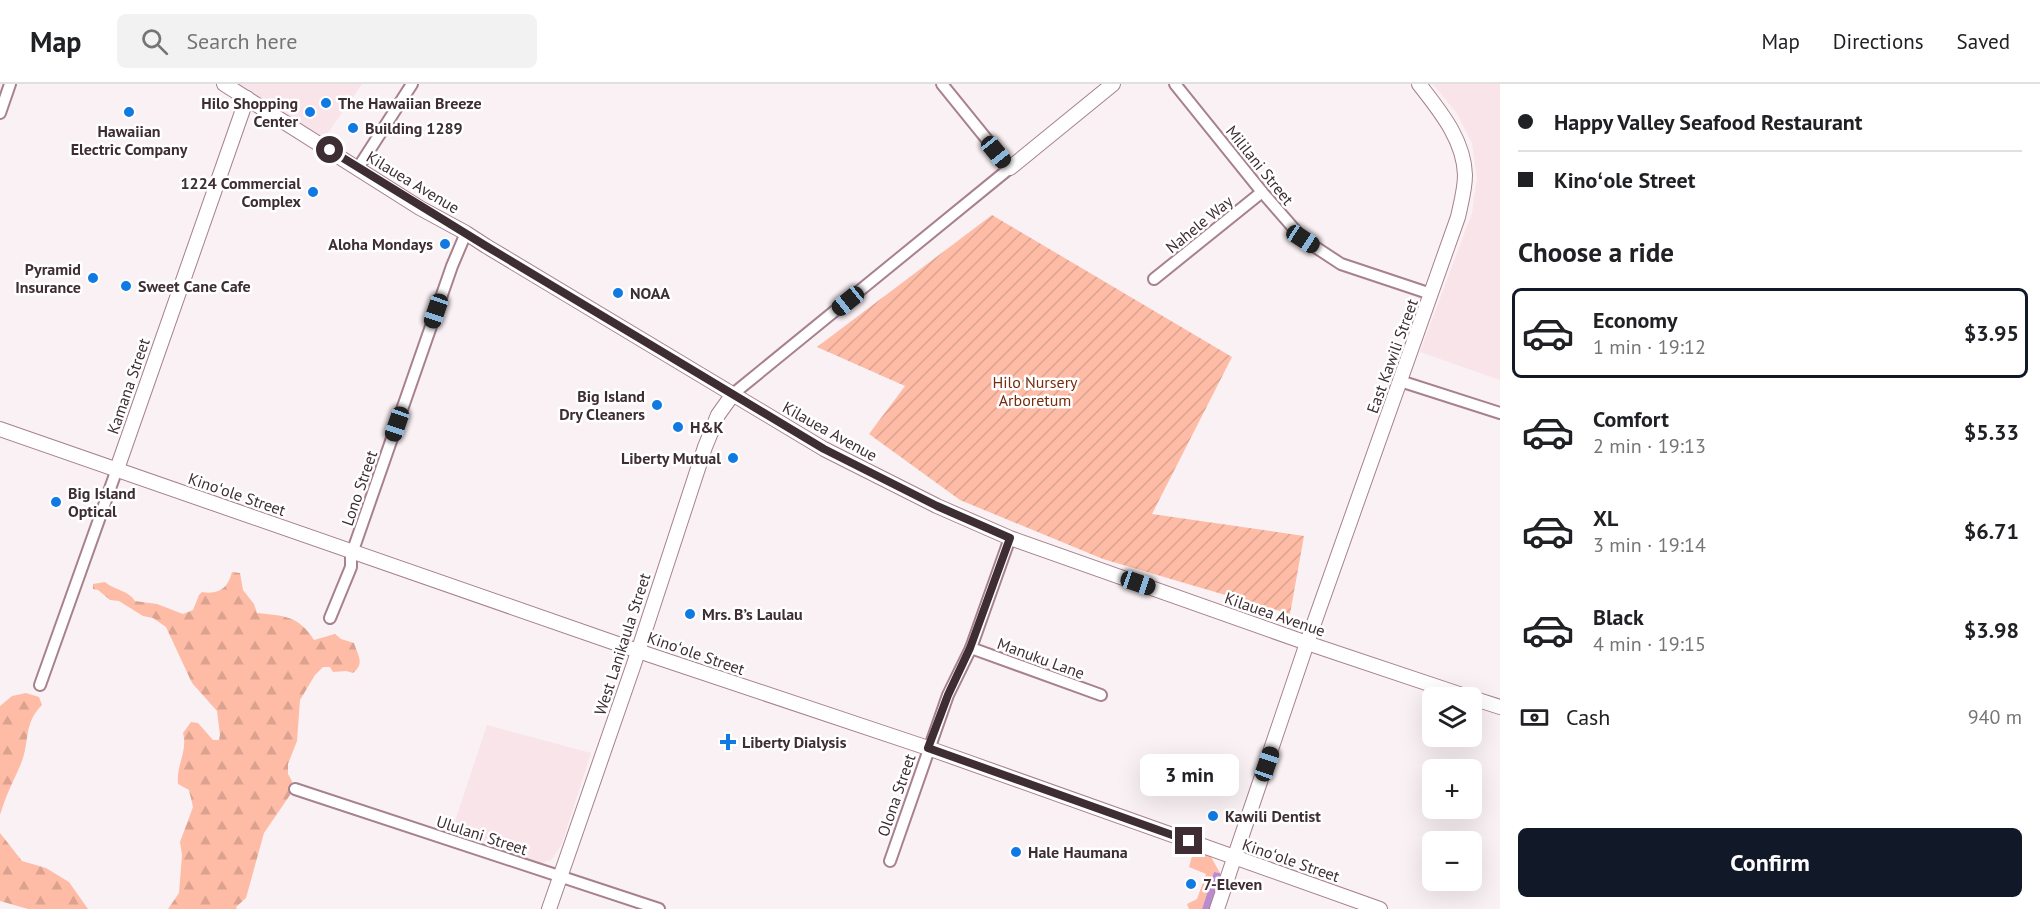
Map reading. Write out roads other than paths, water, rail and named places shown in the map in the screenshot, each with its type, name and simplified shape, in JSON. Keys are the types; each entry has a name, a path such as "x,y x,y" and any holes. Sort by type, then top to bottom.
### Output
{"street":[{"path":"0,113 10,84"},
{"name":"Kilauea Avenue","path":"224,84 420,207 466,232 837,456 937,506 1010,538 1438,687"},
{"path":"358,168 412,84"},
{"path":"942,84 1010,168"},
{"path":"733,394 1113,84"},
{"name":"Mililani Street","path":"1175,84 1303,239 1341,264 1431,294"},
{"name":"East Kawili Street","path":"1217,909 1307,643 1458,217 1464,169 1460,152 1451,129 1419,84"},
{"name":"Kamana Street","path":"40,685 247,98"},
{"name":"Nahele Way","path":"1155,279 1262,192"},
{"name":"Lono Street","path":"330,618 351,567 352,552 466,232"},
{"path":"1400,381 1500,414"},
{"name":"West Lanikaula Street","path":"549,909 705,447 718,415 733,394"},
{"name":"Kinoʻole Street","path":"0,429 638,651 928,748 1380,909"},
{"name":"Olona Street","path":"890,861 928,748 948,695 970,648 1010,538"},
{"name":"Manuku Lane","path":"970,648 1101,695"},
{"name":"Kilauea Avenue","path":"1482,701 1500,707"},
{"name":"Ululani Street","path":"296,789 659,909"}],"water":[{"path":"1214,872 1220,873 1217,891 1210,909 1202,909"}],"place":[{"name":"The Hawaiian Breeze","path":"326,103"},
{"name":"Hawaiian Electric Company","path":"129,112"},
{"name":"Hilo Shopping Center","path":"310,112"},
{"name":"Building 1289","path":"353,128"},
{"name":"1224 Commercial Complex","path":"313,192"},
{"name":"Aloha Mondays","path":"445,244"},
{"name":"Pyramid Insurance","path":"93,278"},
{"name":"Sweet Cane Cafe","path":"126,286"},
{"name":"NOAA","path":"618,293"},
{"name":"Big Island Dry Cleaners","path":"657,405"},
{"name":"H&K","path":"678,427"},
{"name":"Liberty Mutual","path":"733,458"},
{"name":"Big Island Optical","path":"56,502"},
{"name":"Mrs. B’s Laulau","path":"690,614"},
{"name":"Liberty Dialysis","path":"728,742"},
{"name":"Kawili Dentist","path":"1213,816"},
{"name":"Hale Haumana","path":"1016,852"},
{"name":"7-Eleven","path":"1191,884"}],"park label":[{"name":"Hilo Nursery Arboretum","path":"1035,391"}]}
